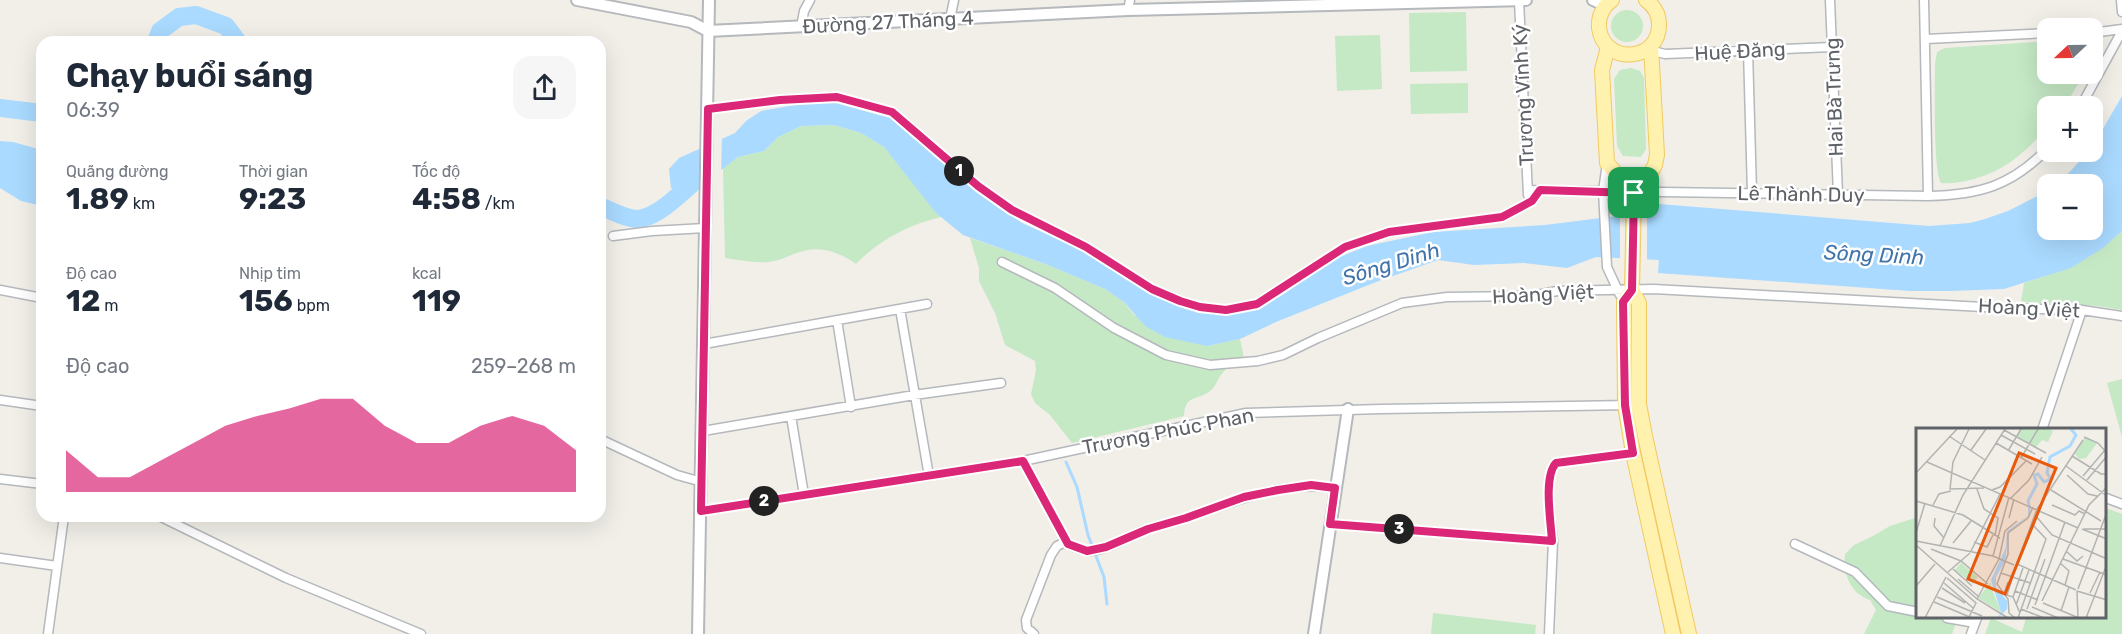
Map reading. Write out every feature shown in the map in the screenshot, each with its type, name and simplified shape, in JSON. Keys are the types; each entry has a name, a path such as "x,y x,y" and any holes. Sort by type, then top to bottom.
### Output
{"main road":[{"path":"1606,2 1599,22 1602,39 1616,52 1634,55 1651,46 1656,38 1659,19 1648,1"},
{"path":"1651,46 1657,155 1650,174 1633,198 1632,269 1624,294 1633,453 1673,634"},
{"path":"1608,47 1602,70 1607,164 1633,198"},
{"path":"1632,405 1645,436 1689,634"}],"street":[{"name":"Đường 27 Tháng 4","path":"577,0 691,22 708,31 950,19 1129,5 1526,0"},
{"path":"698,634 709,0"},
{"path":"801,27 804,11 810,0"},
{"path":"950,19 954,0"},
{"name":"Trương Vĩnh Ký","path":"1519,0 1528,190"},
{"name":"Hai Bà Trưng","path":"1830,0 1838,194"},
{"path":"1924,0 1928,196"},
{"path":"2121,0 2122,12"},
{"path":"2103,32 2122,30"},
{"path":"2086,96 2122,30"},
{"path":"1926,39 2037,34"},
{"name":"Huệ Đăng","path":"1651,46 1657,52 1665,54 1832,47"},
{"path":"1748,50 1752,193"},
{"path":"708,105 837,97 892,112 978,186 1012,210 1086,247 1152,289 1200,307 1226,310 1257,304 1345,247 1389,232 1502,217 1529,202 1540,190"},
{"name":"Lê Thành Duy","path":"1528,190 1633,198 1752,193 1928,196 1963,194 2001,183 2018,175 2037,158"},
{"path":"1607,164 1604,196 1607,267 1624,294"},
{"path":"1528,190 1529,202"},
{"path":"613,236 705,227"},
{"name":"Hoàng Việt","path":"1002,262 1055,288 1114,328 1166,355 1210,365 1258,361 1283,355 1402,303 1447,297 1532,296 1557,291 1624,294 1654,289 2001,308 2082,310 2122,316"},
{"path":"0,290 36,297"},
{"path":"704,344 927,304"},
{"path":"900,309 928,476"},
{"path":"2043,428 2082,310"},
{"path":"837,320 851,407"},
{"path":"703,430 1001,383"},
{"path":"0,400 36,405"},
{"name":"Trương Phúc Phan","path":"701,511 1023,461 1246,413 1347,409 1632,405"},
{"path":"1314,634 1347,409"},
{"path":"791,416 804,495"},
{"path":"606,442 677,475 702,482"},
{"path":"1549,634 1552,541 1549,478 1552,466 1556,463 1633,453"},
{"path":"1023,461 1068,544"},
{"path":"0,479 36,483"},
{"path":"1034,634 1027,628 1026,620 1051,555 1057,546 1063,543 1087,551 1106,547 1148,529 1244,497 1311,485 1335,488"},
{"path":"2107,498 2122,504"},
{"path":"48,634 63,522"},
{"path":"171,522 286,578 421,634"},
{"path":"1330,524 1552,541"},
{"path":"1795,544 1855,572 1888,606 1916,612"},
{"path":"0,558 57,566"},
{"path":"1971,634 1976,620"}],"green space":[{"path":"1627,10 1639,14 1643,26 1639,38 1627,42 1615,38 1611,26 1615,14"},
{"path":"1466,12 1467,71 1410,72 1409,13"},
{"path":"1380,35 1382,89 1337,91 1335,36"},
{"path":"2037,42 2037,84 2078,84 2071,96 2037,96 2037,139 2013,160 1993,172 1970,180 1941,183 1938,175 1935,127 1935,64 1937,52 1945,48"},
{"path":"1631,68 1640,71 1644,78 1646,149 1641,157 1623,156 1617,146 1614,79 1620,70"},
{"path":"1468,83 1468,113 1411,114 1410,84"},
{"path":"834,125 861,133 884,147 941,217 895,234 856,264 838,254 817,249 768,262 725,258 723,168 738,157 764,151 778,137 801,126"},
{"path":"2122,231 2122,310 2098,306 2021,302 2024,283 2076,264 2098,251"},
{"path":"970,238 1048,265 1105,289 1124,302 1134,315 1207,346 1240,339 1244,358 1224,371 1210,391 1189,401 1184,416 1072,443 1050,415 1035,403 1031,394 1036,370 1035,361 1005,345 995,313 979,281 979,268"},
{"path":"2122,379 2122,437 2107,383"},
{"path":"2107,508 2122,514 2122,634 1985,634 1991,619 2022,632 2026,619 2107,619"},
{"path":"1916,518 1916,619 1958,619 1952,634 1864,634 1876,610 1870,600 1857,593 1849,582 1845,569 1845,554 1854,545 1890,526"},
{"path":"1433,613 1536,625 1535,634 1431,634"}],"water":[{"name":"Sông Dinh","path":"2122,96 2122,231 2103,248 2071,268 2004,289 1910,291 1658,273 1659,260 1596,257 1567,268 1524,263 1474,265 1438,260 1376,282 1240,339 1207,346 1165,337 1145,326 1124,302 1105,289 1048,265 963,235 936,213 884,147 861,133 834,125 801,126 778,137 764,151 738,157 690,194 671,188 669,169 679,158 735,133 746,121 761,111 832,102 890,118 972,188 1022,223 1086,252 1155,296 1198,313 1222,314 1256,308 1281,296 1322,264 1367,246 1433,232 1545,225 1649,212 1647,203 1929,226 1970,223 1985,219 2008,211 2037,196 2037,240 2103,240 2103,174 2068,174 2079,162 2103,162 2103,129"},
{"path":"0,141 36,148 36,205 21,201 0,188"}],"pier":[{"path":"722,135 721,174 701,189 702,144"},
{"path":"1644,204 1647,204 1647,262 1620,261 1620,212 1646,209"}],"waterway":[{"name":"Sông Dinh","path":"158,36 160,31 179,17 196,15 226,26 234,36"},
{"name":"Sông Dinh","path":"0,108 36,112"},
{"name":"Sông Dinh","path":"606,209 631,218 640,219 649,216 668,204 701,176"},
{"path":"1066,462 1077,487 1088,535 1104,577 1107,604"}],"route":[{"path":"837,97 892,112 938,154 1012,210 1086,247 1152,289 1200,307 1226,310 1257,304 1345,247 1389,232 1502,217 1532,201 1540,190 1634,193 1632,290 1623,302 1625,405 1633,453 1556,463 1552,466 1549,478 1552,541 1330,524 1335,488 1311,485 1244,497 1148,529 1106,547 1087,551 1068,544 1023,461 701,511 708,109 780,100 837,97"}]}
